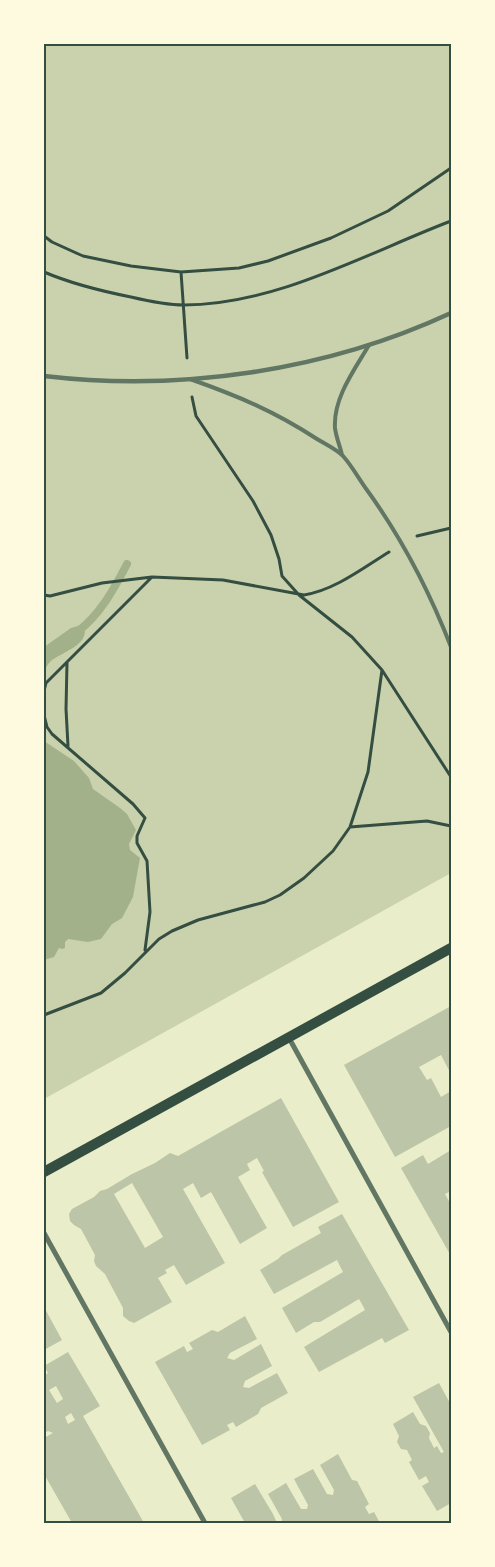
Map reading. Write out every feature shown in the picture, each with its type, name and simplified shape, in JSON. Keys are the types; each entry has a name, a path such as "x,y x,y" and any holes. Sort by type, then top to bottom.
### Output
{"main road":[{"path":"44,1172 451,948"}],"street":[{"path":"44,376 115,381 189,379 260,371 289,366 369,345 451,313"},
{"path":"289,1037 451,1332"},
{"path":"44,1233 205,1523"}],"lane":[{"path":"369,345 348,382 338,406 335,429 342,455 403,543 430,596 451,647"},
{"path":"189,379 265,408 286,419 342,455"}],"path":[{"path":"44,236 52,242 83,256 131,266 181,272 239,268 268,261 331,238 388,211 451,168"},
{"path":"44,272 98,290 149,301 183,305 212,303 247,297 307,280 451,221"},
{"path":"181,272 188,358"},
{"path":"192,397 196,416 253,500 271,535 279,559 282,576 299,595 352,637 382,670 451,777"},
{"path":"417,536 451,528"},
{"path":"44,595 50,596 102,583 152,577 223,580 304,596 333,586 389,552"},
{"path":"44,691 46,683 152,577"},
{"path":"67,662 66,709 68,747"},
{"path":"44,1015 101,993 125,973 158,939 186,924 265,902 280,895 304,878 333,850 350,827 368,772 382,670"},
{"path":"44,715 47,727 52,734 133,804 145,818 137,836 137,844 148,861 150,912 145,951"},
{"path":"350,827 427,821 451,826"}],"shaded area":[{"path":"44,44 451,44 451,873 44,1099"},
{"path":"81,625 84,627 85,633 83,639 51,661 44,671 44,647 71,628"},
{"path":"44,741 74,761 89,778 93,789 127,814 136,830 129,844 130,850 140,858 133,897 122,918 112,924 101,939 88,942 68,939 65,942 65,948 59,948 54,957 44,960"}],"building":[{"path":"451,1006 451,1074 441,1055 419,1067 427,1080 431,1078 441,1097 451,1091 451,1126 395,1157 344,1065"},
{"path":"281,1098 339,1202 293,1227 262,1172 264,1171 257,1158 247,1164 250,1170 238,1177 267,1228 240,1244 211,1192 201,1198 193,1183 183,1189 225,1263 186,1285 174,1265 165,1270 167,1273 158,1278 172,1302 134,1323 123,1316 123,1308 105,1274 96,1266 94,1261 95,1255 81,1229 70,1221 69,1214 72,1209 94,1197 100,1191 155,1163 170,1153 178,1156","holes":["132,1183 163,1237 145,1248 114,1194"]},
{"path":"451,1150 451,1191 445,1194 451,1205 451,1256 401,1168 423,1155 428,1164"},
{"path":"342,1214 409,1330 385,1343 382,1338 319,1372 304,1347 365,1310 359,1299 320,1322 314,1322 296,1333 282,1308 343,1272 337,1260 274,1294 260,1270 321,1233 318,1227"},
{"path":"44,1307 62,1340 44,1350"},
{"path":"245,1316 257,1339 230,1353 227,1358 234,1360 261,1344 272,1366 245,1381 243,1387 249,1388 277,1373 288,1393 261,1408 258,1414 236,1427 233,1422 227,1425 230,1430 202,1445 155,1362 184,1346 187,1352 193,1349 189,1343 212,1330 218,1332"},
{"path":"68,1352 100,1406 83,1416 144,1523 72,1523 44,1474 44,1438 53,1433 48,1431 44,1433 44,1376 48,1373 44,1366","holes":["56,1386 63,1399 57,1403 49,1390","71,1413 75,1420 68,1424 65,1417"]},
{"path":"439,1383 451,1405 451,1503 437,1511 422,1486 429,1482 426,1476 419,1480 409,1462 412,1460 407,1450 401,1449 397,1442 399,1436 393,1424 413,1412 420,1424 426,1426 434,1448 437,1446 441,1453 444,1452 413,1397"},
{"path":"338,1454 352,1480 357,1481 369,1504 365,1507 369,1514 374,1512 380,1523 281,1523 282,1519 268,1494 286,1483 301,1509 307,1509 308,1505 294,1479 313,1469 327,1494 333,1495 334,1490 320,1465"},
{"path":"255,1484 277,1523 245,1523 231,1498"}],"waterway":[{"path":"77,632 100,610 127,564"}]}
